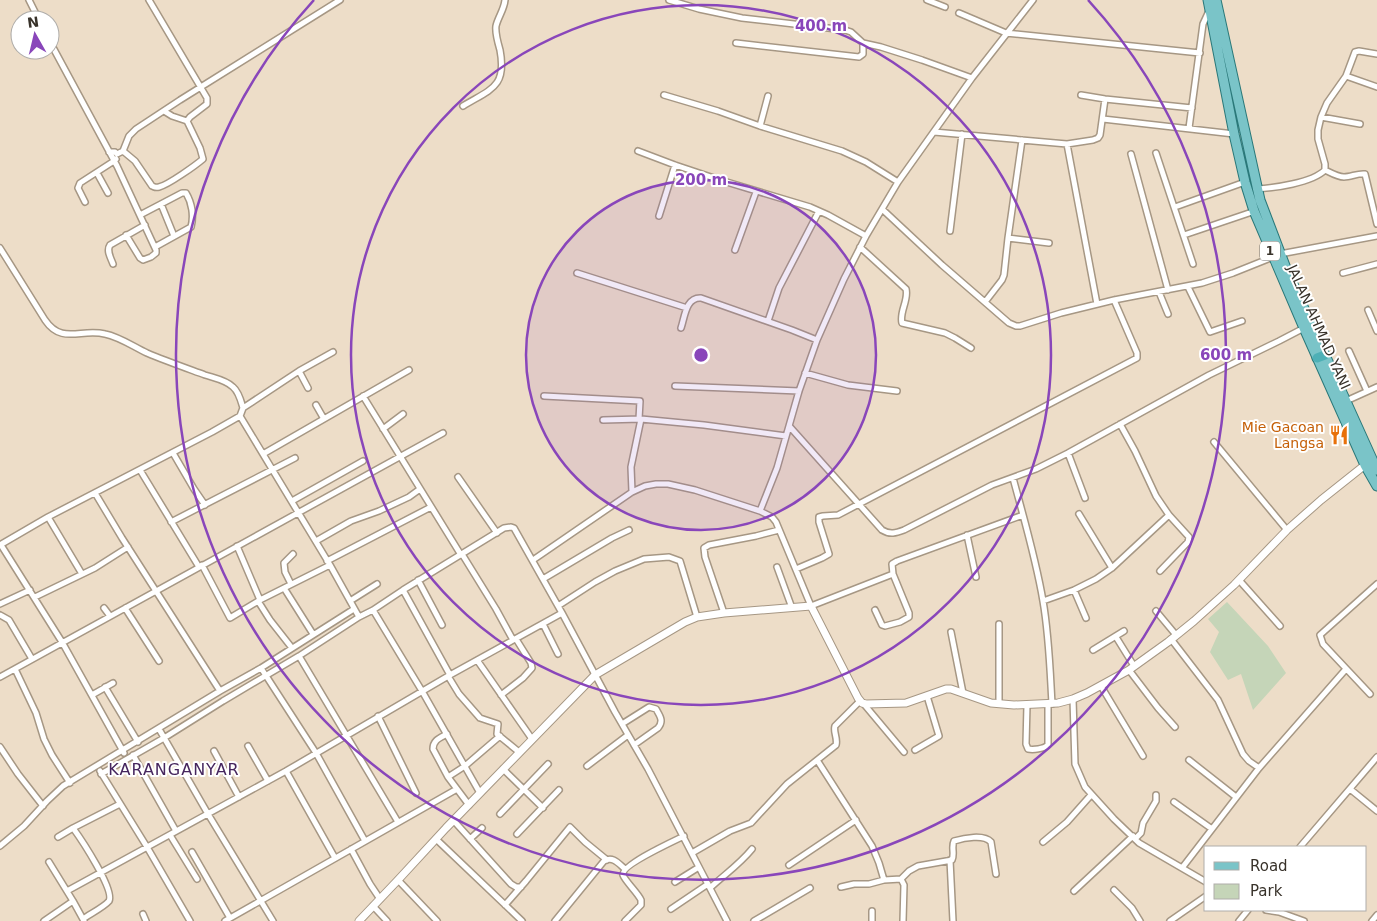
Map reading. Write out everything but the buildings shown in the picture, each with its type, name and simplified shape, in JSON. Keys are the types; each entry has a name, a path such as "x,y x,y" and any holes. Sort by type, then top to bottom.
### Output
{"main road":[{"name":"JALAN AHMAD YANI","path":"1208,0 1245,182 1277,256 1304,328 1321,357 1365,465 1377,486"},
{"name":"1","path":"1216,0 1256,190 1258,210"},
{"name":"1","path":"1277,256 1321,357 1346,401 1377,470"}],"street":[{"path":"30,2 37,0"},
{"path":"150,0 207,98 208,103 187,121"},
{"path":"85,202 78,188 80,183 114,161 131,134 164,111 340,0"},
{"path":"463,106 494,87 500,78 502,63 496,26 503,11 505,0"},
{"path":"669,0 699,9 742,18 846,30 863,43 922,60 972,78"},
{"path":"927,0 945,7"},
{"path":"760,511 777,468 799,391 817,340 860,247 898,182 972,78 1033,0"},
{"path":"1190,128 1203,24 1209,11"},
{"path":"959,13 1006,33 1200,53"},
{"path":"736,43 859,57 863,54 863,43"},
{"path":"1325,170 1318,130 1326,103 1346,76 1354,52 1377,54"},
{"path":"60,60 114,161 155,247 156,254 143,260 126,235"},
{"path":"1346,76 1377,86"},
{"path":"664,95 718,110 760,126 842,152 866,162 898,182"},
{"path":"1081,95 1192,108"},
{"path":"760,126 768,96"},
{"path":"934,132 1067,144 1093,140 1098,138 1103,119 1105,99"},
{"path":"109,152 120,152 135,161 152,186 156,187 162,186 203,159 200,148 187,121 164,111"},
{"path":"1321,117 1360,124"},
{"path":"1103,119 1234,134"},
{"path":"950,231 962,134"},
{"path":"985,302 1004,275 1022,140"},
{"path":"1067,144 1097,304"},
{"path":"638,151 756,192 819,211 866,236"},
{"path":"1156,153 1193,264"},
{"path":"1131,154 1168,290"},
{"path":"659,216 675,165"},
{"path":"1256,190 1298,182 1319,175 1325,170"},
{"path":"1325,170 1344,177 1365,174 1377,224"},
{"path":"97,173 108,193"},
{"path":"1175,207 1245,182"},
{"path":"735,250 756,192"},
{"path":"140,215 184,193 189,198 192,215 191,227 155,247"},
{"path":"161,204 174,236"},
{"path":"882,209 1009,323 1016,326 1114,300 1188,287 1217,279 1277,256 1377,236"},
{"path":"1184,235 1258,210"},
{"path":"768,322 779,288 819,211"},
{"path":"113,264 108,252 108,246 145,226"},
{"path":"1008,238 1049,242"},
{"path":"860,247 906,289 907,294 901,319 902,323 945,333 971,348"},
{"path":"0,248 45,320 55,331 64,334 103,333 148,353 223,381 233,386 243,408"},
{"path":"1343,273 1377,264"},
{"path":"577,273 687,308"},
{"path":"1188,287 1210,332 1242,321"},
{"path":"1159,292 1168,314"},
{"path":"681,328 692,299 701,298 817,340"},
{"path":"796,569 829,554 819,522 820,517 838,515 1138,358 1138,353 1114,300"},
{"path":"1368,310 1377,331"},
{"path":"790,427 882,530 892,534 904,530 992,485 1036,469 1068,453 1209,375 1304,328"},
{"path":"1349,351 1366,391"},
{"path":"127,759 62,642 1,545 48,517 240,416 243,408 333,352"},
{"path":"263,454 410,370"},
{"path":"300,371 308,388"},
{"path":"806,374 848,385 897,391"},
{"path":"675,386 799,391"},
{"path":"1346,401 1377,387"},
{"path":"363,396 514,639 531,663 532,668 501,695"},
{"path":"544,396 640,402 640,419 631,467 632,492"},
{"path":"316,405 324,419"},
{"path":"383,429 404,414"},
{"path":"240,416 316,541 359,617"},
{"path":"603,420 640,419 786,436"},
{"path":"1120,424 1156,496 1169,515 1186,532 1189,539 1160,571"},
{"path":"0,677 443,433"},
{"path":"1214,442 1287,530"},
{"path":"172,453 205,505"},
{"path":"1068,453 1085,498"},
{"path":"172,522 295,458"},
{"path":"292,501 363,461"},
{"path":"861,702 872,704 906,703 951,689 999,704 1050,704 1073,699 1101,686 1131,668 1174,637 1221,598 1287,530 1320,500 1365,465"},
{"path":"140,470 201,566 230,618 259,600 431,507"},
{"path":"458,477 497,533"},
{"path":"1013,478 1033,553 1043,601 1048,643 1050,704 1048,745 1045,748 1028,749 1026,744 1027,705"},
{"path":"533,560 632,492 645,486 668,484 695,490 760,511 774,520 811,606 861,702 904,752"},
{"path":"316,541 351,521 409,497 420,489"},
{"path":"95,493 220,691"},
{"path":"1079,514 1112,568"},
{"path":"875,610 882,625 885,626 900,622 909,617 893,574 892,565 894,562 1023,515"},
{"path":"1043,601 1074,590 1096,579 1112,568 1169,515"},
{"path":"48,517 82,574"},
{"path":"100,770 123,751 138,742 162,734 223,701 264,671 299,650 373,610 418,580 497,533 508,527 514,528 648,769 727,921"},
{"path":"543,579 629,530"},
{"path":"724,613 705,557 705,546 779,530"},
{"path":"967,535 976,577"},
{"path":"237,546 259,600 270,620 299,650 346,735 398,822"},
{"path":"35,597 82,574 128,547"},
{"path":"291,584 285,572 284,563 293,554"},
{"path":"558,606 615,571 644,559 669,557 680,561 697,618"},
{"path":"777,567 792,608"},
{"path":"359,921 469,804 595,675 685,622 724,613 811,606 893,574"},
{"path":"418,580 442,625"},
{"path":"1239,580 1280,626"},
{"path":"350,601 377,584"},
{"path":"1370,694 1323,644 1320,635 1377,584"},
{"path":"284,588 313,634"},
{"path":"0,604 30,590"},
{"path":"403,590 459,694 480,718 498,724 497,732 519,752"},
{"path":"1074,590 1086,618"},
{"path":"104,608 110,616"},
{"path":"125,608 159,661"},
{"path":"0,846 70,782 127,759 220,691 264,671 299,650 313,634 354,609"},
{"path":"373,610 480,793"},
{"path":"1156,611 1218,700 1243,754 1259,768"},
{"path":"67,891 286,771 449,675 562,613"},
{"path":"0,615 9,620 32,659"},
{"path":"543,624 558,654"},
{"path":"999,624 999,704"},
{"path":"1093,650 1124,631"},
{"path":"952,632 963,693"},
{"path":"1116,637 1131,668 1158,708 1175,727"},
{"path":"477,660 532,739"},
{"path":"15,669 36,713 44,739 70,782"},
{"path":"1182,868 1259,768 1346,670"},
{"path":"264,671 316,753 365,841"},
{"path":"92,695 113,683"},
{"path":"1101,686 1143,756"},
{"path":"105,687 138,742"},
{"path":"915,750 939,736 927,696"},
{"path":"1073,699 1074,764 1091,795 1146,848 1204,881"},
{"path":"692,853 730,831 751,823 787,784 836,745 836,726 861,702"},
{"path":"622,724 649,707 656,709 662,718 658,728 634,745"},
{"path":"378,716 416,793"},
{"path":"162,734 273,921"},
{"path":"447,734 436,740 433,745 434,750 448,777 469,804"},
{"path":"587,766 628,735"},
{"path":"448,777 465,766 500,736"},
{"path":"248,746 268,781"},
{"path":"0,747 43,806"},
{"path":"214,751 239,797"},
{"path":"133,755 176,831"},
{"path":"1301,846 1377,757"},
{"path":"817,760 872,846 884,880"},
{"path":"1189,760 1236,797"},
{"path":"500,814 548,764"},
{"path":"503,769 543,808"},
{"path":"100,770 148,847 190,921"},
{"path":"286,771 335,858"},
{"path":"192,852 228,919 457,789"},
{"path":"1350,789 1377,811"},
{"path":"516,834 559,790"},
{"path":"1043,842 1067,822 1091,795"},
{"path":"1074,891 1134,837 1141,833 1143,824 1156,802 1156,795"},
{"path":"1174,802 1212,829"},
{"path":"58,837 120,804"},
{"path":"789,865 856,820"},
{"path":"454,821 511,884 521,887"},
{"path":"505,905 570,827 606,860"},
{"path":"49,862 84,920 108,901 110,896 101,872 73,828"},
{"path":"470,838 482,828"},
{"path":"170,835 197,879"},
{"path":"625,921 641,905 642,900 624,876 623,872 625,869 641,858 684,836"},
{"path":"953,921 950,860 953,858 954,841 985,838 991,842 996,874"},
{"path":"436,839 522,921"},
{"path":"351,849 380,899"},
{"path":"671,909 709,886 744,858 752,849"},
{"path":"555,921 604,861 614,860 625,869"},
{"path":"841,887 901,879 914,868 950,860"},
{"path":"675,882 699,867"},
{"path":"901,879 904,885 903,921"},
{"path":"398,880 438,921"},
{"path":"754,921 810,888"},
{"path":"1114,890 1132,908 1140,921"},
{"path":"1170,921 1204,897"},
{"path":"44,921 74,901"},
{"path":"373,906 387,921"},
{"path":"872,911 872,921"},
{"path":"1239,921 1247,911"},
{"path":"1272,911 1304,921"},
{"path":"143,914 146,921"},
{"path":"1372,921 1377,915"}],"green space":[{"path":"1227,602 1268,646 1286,673 1253,710 1241,674 1228,680 1210,652 1219,632 1208,619"}],"place":[{"name":"Mie Gacoan Langsa","path":"1339,435"}],"district":[{"name":"KARANGANYAR","path":"174,769"}]}
